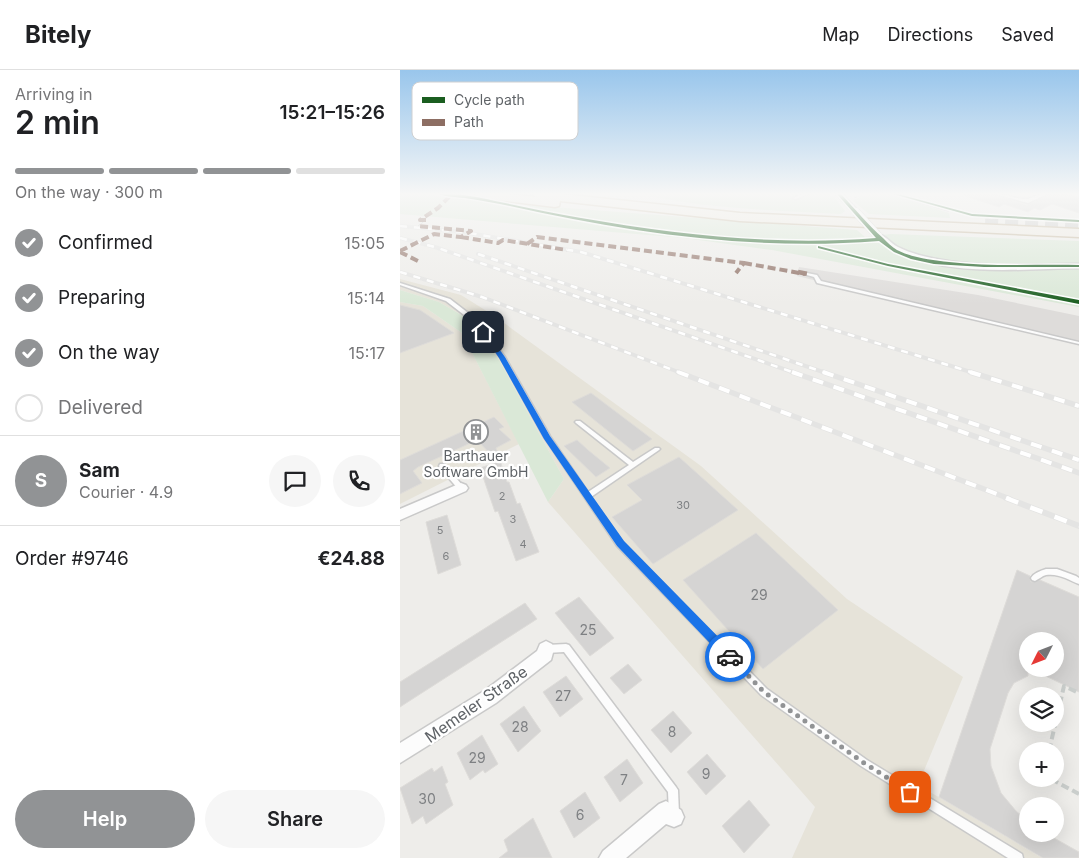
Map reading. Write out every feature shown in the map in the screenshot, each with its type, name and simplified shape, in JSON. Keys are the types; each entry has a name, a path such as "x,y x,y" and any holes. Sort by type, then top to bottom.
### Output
{"highway":[{"path":"1030,231 1079,233"}],"street":[{"path":"873,231 890,247 904,254 936,262 1079,266"},
{"path":"400,516 435,498 461,488"},
{"name":"Memeler Straße","path":"400,754 490,697 545,654 546,649"},
{"path":"610,858 666,811 674,817"}],"lane":[{"path":"808,274 816,276 819,282 1079,343"},
{"path":"400,284 448,300 474,320 502,357 547,437 620,544 764,692 864,763 1018,858"},
{"path":"578,422 633,465"},
{"path":"588,496 657,449"},
{"path":"442,466 461,488"},
{"path":"1035,578 1049,571 1079,581"},
{"path":"546,649 566,648 673,790 674,817"}],"path":[{"path":"1051,742 1064,686 1079,693"},
{"path":"1064,786 1079,794"}],"shaded area":[{"path":"799,267 978,295 1079,316 1079,345 797,276"},
{"path":"400,279 461,295 493,315 701,466 847,599 963,677 918,785 1042,858 792,858 815,807 548,502 564,479 498,358 470,320 439,302 400,290"},
{"path":"400,302 423,306 462,333 519,444 400,504"}],"green space":[{"path":"598,231 858,231 865,237 891,234 1079,241 1079,307 772,250 684,238"},
{"path":"400,290 439,302 470,320 498,358 564,479 548,502 462,333 423,306 400,302"}],"building":[{"path":"400,305 420,310 454,333 400,353"},
{"path":"591,393 652,439 633,451 572,402"},
{"path":"494,417 504,427 499,429 511,440 496,448 507,482 509,482 517,504 520,503 539,552 516,561 498,511 495,512 480,468 498,462 477,440 418,467 413,471 422,483 400,494 400,460"},
{"path":"577,440 610,468 596,477 564,446"},
{"path":"679,457 738,510 653,564 612,517 642,500 627,485"},
{"path":"447,515 461,565 438,574 426,522"},
{"path":"756,533 838,610 763,669 683,580"},
{"path":"1017,570 1030,576 1031,582 1040,580 1079,597 1079,692 1050,678 1064,678 1064,632 1019,632 1019,678 1024,678 1014,683 1008,693 990,749 991,766 1001,793 1019,814 1019,842 1061,842 1079,852 1079,858 1043,858 939,797"},
{"path":"579,597 614,638 590,656 555,613"},
{"path":"525,603 537,619 400,707 400,682"},
{"path":"628,664 642,680 624,694 610,678"},
{"path":"566,676 583,699 560,717 543,692"},
{"path":"524,706 541,731 518,752 500,724"},
{"path":"673,711 692,733 671,753 651,730"},
{"path":"482,735 498,764 485,773 483,770 470,780 457,753"},
{"path":"707,754 726,776 706,795 687,772"},
{"path":"627,759 643,783 620,802 604,777"},
{"path":"442,766 448,782 445,784 453,805 426,824 423,816 412,824 400,788 432,768 434,772"},
{"path":"585,792 600,818 574,838 560,811"},
{"path":"749,800 770,825 744,853 722,826"},
{"path":"533,818 552,858 499,858 508,851 504,840"}],"railway":[{"path":"450,231 581,252 974,373"},
{"path":"400,238 435,247 795,373"},
{"path":"478,254 826,373"},
{"path":"400,272 482,297 681,373"},
{"path":"678,372 1010,499"},
{"path":"792,372 1079,473"},
{"path":"823,372 1079,460"},
{"path":"970,372 1079,406"},
{"path":"1006,498 1079,526"}],"marked path":[{"path":"400,251 434,234 461,237 471,231 469,231"},
{"path":"461,237 498,243 503,240 567,250"},
{"path":"527,244 537,237 653,250 744,263 736,273"},
{"path":"400,252 418,261"},
{"path":"744,263 808,274"}],"cycle path":[{"path":"653,231 761,242 802,243 881,239"},
{"path":"872,231 896,251 913,258 934,262 984,266 1079,266"},
{"path":"820,247 888,265 1079,302"}],"way so far":[{"path":"730,657 764,692 864,763 910,792"}],"place":[{"name":"Barthauer Software GmbH","path":"476,432"}],"route":[{"path":"483,332 502,357 547,437 620,544 730,657"}]}
